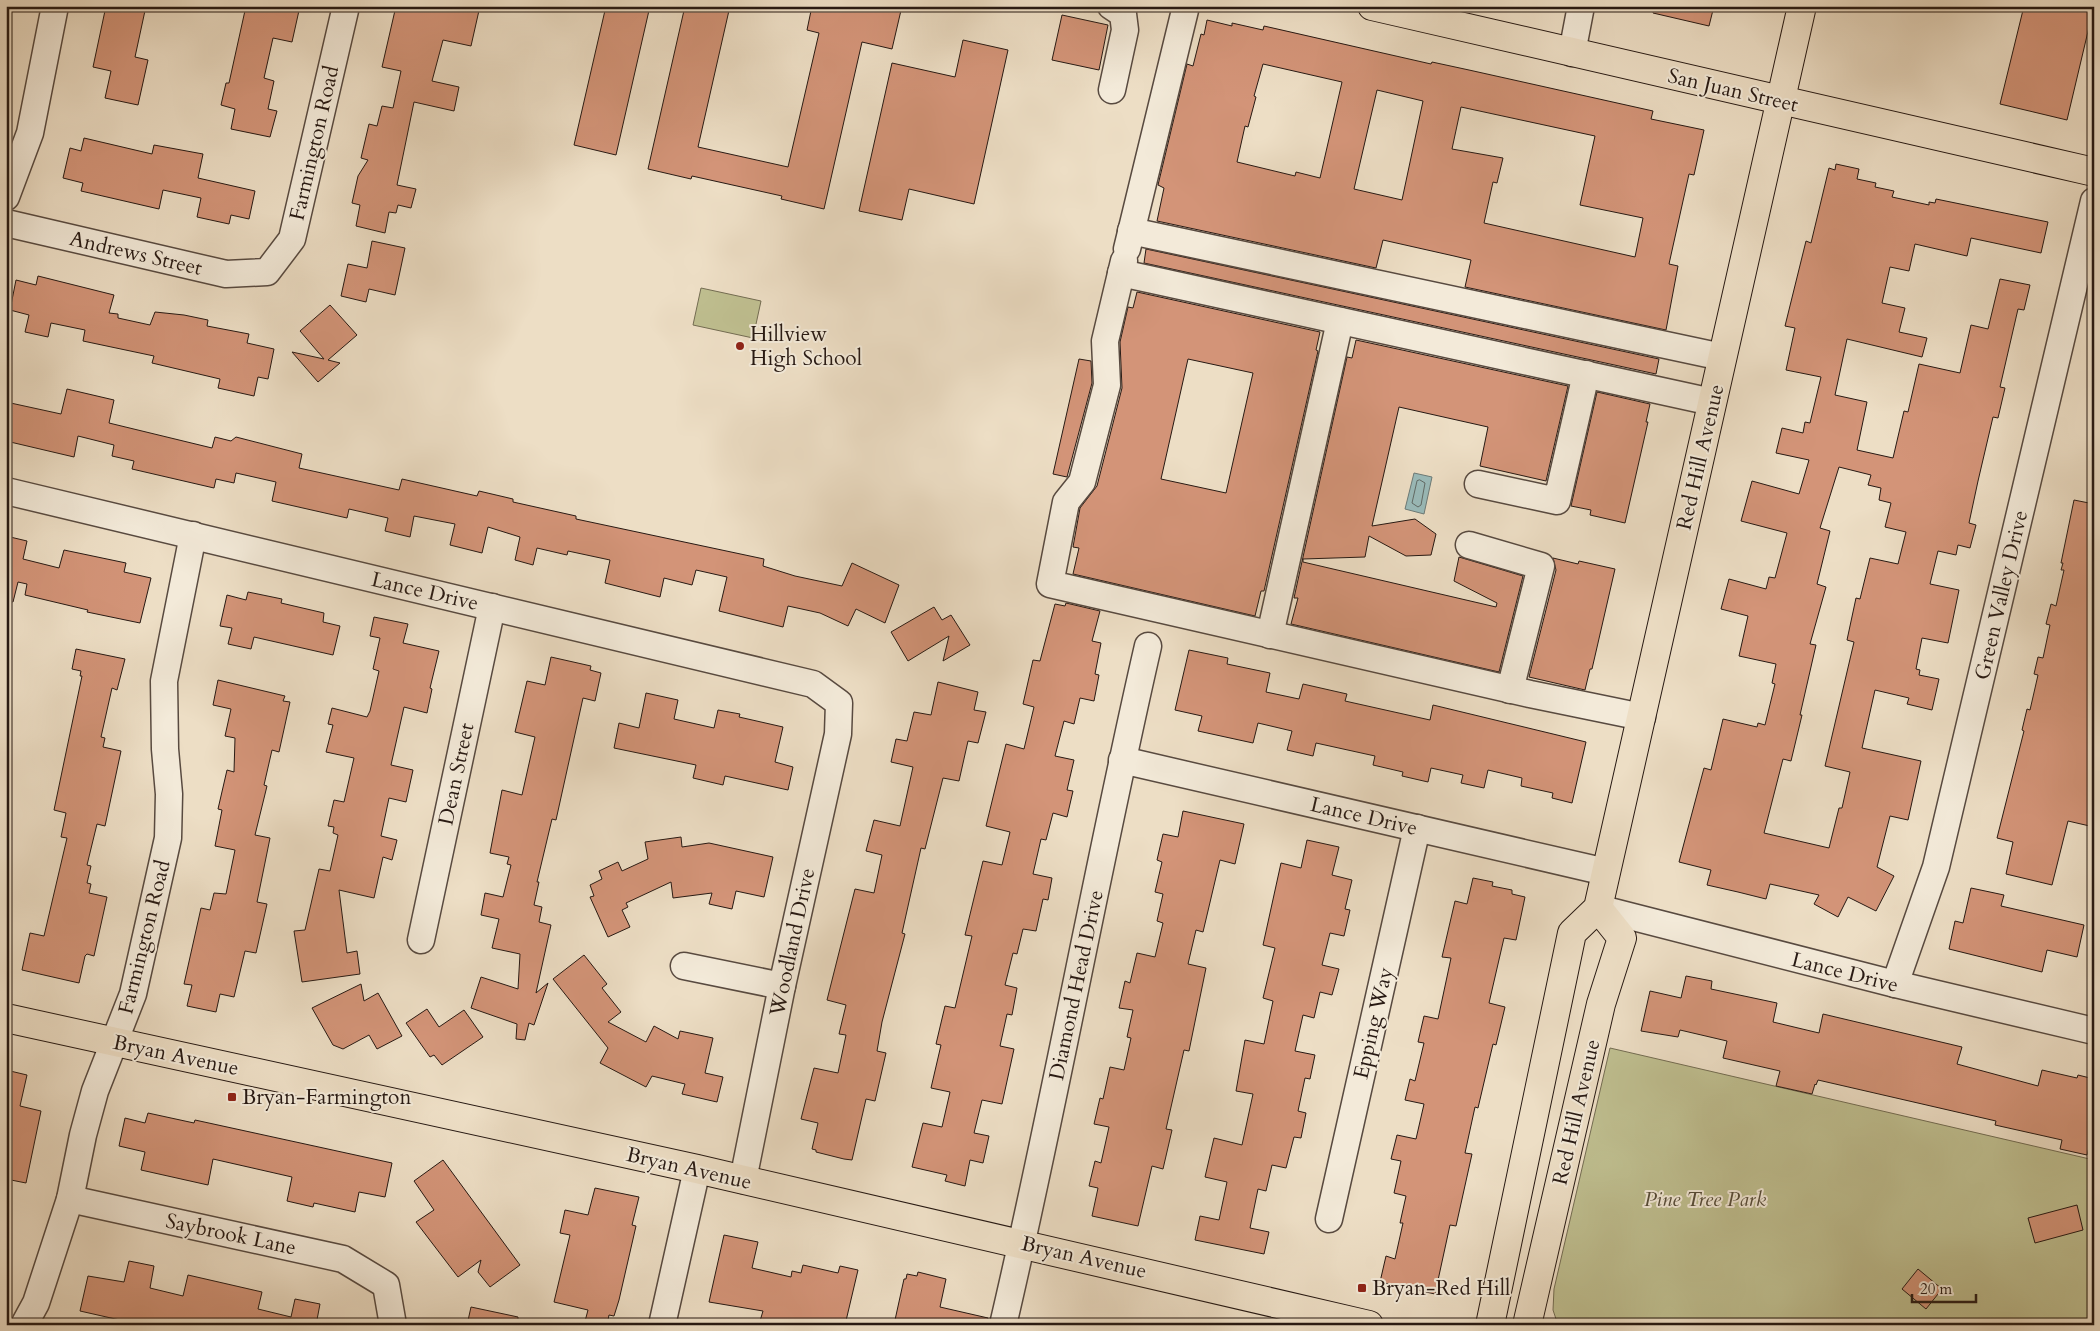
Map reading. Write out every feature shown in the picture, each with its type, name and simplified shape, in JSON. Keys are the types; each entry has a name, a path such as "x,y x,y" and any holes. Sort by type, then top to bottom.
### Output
{"main road":[{"name":"San Juan Street","path":"1372,6 2094,172"},
{"name":"Red Hill Avenue","path":"1490,1325 1572,933 1598,908 1802,6"},
{"name":"Red Hill Avenue","path":"1527,1325 1601,1004 1622,938 1598,908"},
{"name":"Bryan Avenue","path":"6,1018 697,1169 1022,1243 1311,1318 1369,1325"}],"street":[{"path":"6,197 30,133 55,6"},
{"name":"Farmington Road","path":"267,272 292,238 346,6"},
{"path":"1111,6 1123,14 1125,30 1112,90"},
{"path":"1186,6 1105,341 1107,385 1082,482 1066,502 1050,584 1510,690 1642,716"},
{"path":"1572,53 1581,6"},
{"name":"Green Valley Drive","path":"1895,984 1936,867 2094,201"},
{"name":"Andrews Street","path":"6,223 226,274 267,272"},
{"path":"1126,254 1340,321 1712,402"},
{"path":"1126,254 1722,357"},
{"path":"1270,635 1340,321"},
{"path":"1478,484 1557,501 1586,374"},
{"name":"Lance Drive","path":"6,491 813,684 839,703"},
{"name":"Farmington Road","path":"24,1325 36,1303 70,1199 83,1135 95,1090 133,994 168,838 169,794 165,749 164,681 193,536"},
{"path":"1469,546 1541,566 1510,690"},
{"name":"Dean Street","path":"421,940 492,607"},
{"name":"Diamond Head Drive","path":"1003,1325 1022,1243 1122,760 1148,646"},
{"name":"Woodland Drive","path":"743,1180 782,986 838,734 839,703"},
{"name":"Lance Drive","path":"1122,760 1606,872"},
{"name":"Epping Way","path":"1329,1219 1417,828"},
{"name":"Lance Drive","path":"1598,908 1895,984 2094,1031"},
{"path":"684,966 782,986"},
{"path":"662,1325 697,1169"},
{"name":"Saybrook Lane","path":"70,1199 343,1259 386,1285 393,1325"}],"green space":[{"path":"701,288 761,301 753,338 693,325"},
{"name":"Pine Tree Park","path":"1610,1048 2094,1160 2094,1325 1558,1325 1553,1310 1554,1289"}],"water":[{"path":"1414,473 1432,477 1424,514 1405,509"}],"building":[{"path":"106,6 146,6 135,57 148,60 138,105 105,98 111,71 93,67"},
{"path":"246,6 300,6 292,42 273,38 264,78 274,81 268,109 277,111 270,137 231,129 235,109 221,105 226,83 229,83"},
{"path":"396,6 480,6 471,46 443,40 432,81 459,87 454,111 414,102 397,185 416,189 411,208 398,205 396,213 389,212 385,233 356,226 360,205 352,203 358,176 368,160 361,158 369,124 377,126 382,106 393,108 401,71 382,67"},
{"path":"606,6 650,6 616,155 574,145"},
{"path":"685,6 730,6 698,147 788,167 819,33 807,30 812,6 902,6 892,49 862,42 824,209 781,199 782,196 692,176 691,179 648,169"},
{"path":"1654,6 1714,6 1709,26 1653,13"},
{"path":"2024,6 2094,6 2067,120 2000,104"},
{"path":"1062,15 1108,25 1099,70 1052,60"},
{"path":"1207,20 1232,26 1232,23 1263,30 1264,26 1653,111 1651,119 1704,130 1694,175 1689,174 1669,264 1678,266 1666,330 1465,287 1471,260 1383,240 1376,268 1157,221 1164,188 1158,185 1187,64 1193,66 1201,34 1204,35","holes":["1263,64 1342,82 1320,178 1296,172 1295,176 1237,162 1245,126 1248,127 1256,97 1254,96","1377,90 1423,101 1402,200 1354,189","1461,107 1595,136 1580,205 1643,218 1635,257 1484,223 1493,182 1497,183 1503,158 1452,149"]},
{"path":"963,40 1008,50 974,204 909,189 902,220 859,211 892,63 955,77"},
{"path":"84,138 152,154 154,145 203,154 198,178 255,191 249,219 231,215 229,224 197,217 201,198 163,190 159,209 81,191 83,183 63,178 70,148 81,151"},
{"path":"1836,164 1859,169 1857,179 1876,183 1875,187 1894,191 1892,197 1929,205 1929,202 1935,203 1936,199 2048,222 2041,253 1971,238 1967,256 1915,244 1909,271 1890,267 1882,303 1905,308 1899,332 1927,338 1922,357 1847,339 1835,395 1867,402 1857,450 1893,458 1904,411 1908,412 1919,364 1960,373 1971,325 1988,329 2000,279 2030,285 2024,310 2018,309 2000,387 2005,388 1998,418 1993,417 1978,481 1969,523 1976,525 1970,548 1958,545 1956,555 1938,551 1930,584 1959,590 1948,643 1922,638 1916,669 1920,670 1919,675 1939,679 1932,710 1907,704 1909,698 1875,690 1862,748 1921,761 1908,820 1890,816 1877,867 1894,876 1876,911 1848,897 1838,917 1814,904 1819,895 1770,884 1766,899 1707,885 1711,870 1679,862 1704,768 1711,770 1723,719 1757,727 1758,723 1765,725 1775,684 1772,683 1776,664 1739,656 1748,616 1721,609 1729,579 1766,589 1769,577 1775,578 1787,533 1741,521 1752,481 1799,494 1809,460 1776,453 1782,428 1803,433 1805,422 1810,423 1821,377 1786,370 1795,328 1785,326 1806,241 1811,243 1829,168 1835,170","holes":["1839,467 1871,475 1868,485 1881,488 1879,500 1891,503 1885,527 1906,532 1898,564 1870,558 1860,599 1856,598 1847,640 1854,642 1825,766 1850,772 1842,808 1839,808 1829,848 1764,833 1783,759 1791,761 1816,645 1810,644 1826,587 1817,584 1830,531 1820,528"]},
{"path":"372,241 405,248 395,295 369,289 366,302 341,296 348,264 367,268"},
{"path":"1146,249 1659,359 1656,374 1144,263"},
{"path":"38,276 114,295 109,313 118,314 118,318 150,325 155,312 184,315 208,320 207,326 249,334 247,343 274,349 268,379 258,377 254,396 218,388 220,379 152,363 154,356 83,341 85,330 51,323 48,337 25,332 29,315 10,310 16,280 36,285"},
{"path":"1137,292 1320,332 1316,350 1318,351 1264,591 1261,591 1255,616 1073,574 1079,548 1073,547 1080,508 1097,486 1122,388 1120,342 1128,307 1133,308","holes":["1188,359 1253,373 1226,493 1161,479"]},
{"path":"330,305 357,335 328,360 340,363 318,382 292,352 324,359 300,331"},
{"path":"1356,340 1568,386 1546,481 1480,466 1488,427 1399,407 1372,526 1415,519 1436,534 1431,555 1406,556 1369,536 1365,557 1303,559 1303,562 1496,607 1497,603 1454,581 1459,557 1523,576 1499,672 1291,624 1298,598 1294,598 1347,357 1352,358"},
{"path":"1079,359 1091,361 1092,383 1067,477 1053,474"},
{"path":"67,389 114,400 109,423 212,448 215,437 231,441 236,437 302,454 299,468 399,490 402,479 477,496 479,491 513,499 513,502 576,516 576,519 764,559 763,566 795,576 842,586 852,563 899,585 885,623 856,609 848,626 820,613 788,606 783,627 719,611 727,577 696,570 692,585 664,578 660,597 605,583 610,560 568,551 567,555 537,548 533,565 515,560 520,537 488,527 482,553 450,545 455,524 414,516 410,537 385,531 388,518 349,509 347,518 272,501 276,482 236,473 234,483 216,479 214,488 132,469 134,461 112,456 114,445 78,436 74,457 6,441 6,402 61,414"},
{"path":"1597,392 1650,404 1646,422 1648,422 1625,523 1590,515 1591,510 1571,506"},
{"path":"2074,500 2094,504 2094,827 2068,821 2052,885 2006,874 2013,842 1997,838 2024,731 2022,730 2027,709 2030,710 2038,675 2034,674 2038,657 2043,658 2050,625 2046,624 2051,604 2056,606 2064,570 2061,570 2063,563 2061,563"},
{"path":"6,536 27,541 23,559 59,568 64,550 126,563 124,572 151,578 140,623 87,612 88,610 25,595 27,584 18,582 13,602 6,601"},
{"path":"1553,558 1578,564 1579,561 1615,569 1592,669 1590,669 1585,690 1529,677 1556,570"},
{"path":"248,592 282,599 281,603 324,613 323,622 340,626 333,655 254,637 251,649 228,644 232,628 220,626 227,595 246,600"},
{"path":"1066,603 1100,611 1092,641 1101,643 1095,674 1099,675 1094,701 1080,698 1074,724 1064,721 1055,756 1074,760 1067,790 1073,791 1067,817 1053,813 1046,840 1041,839 1033,874 1052,878 1048,900 1043,899 1036,931 1023,929 1017,954 1013,953 1005,985 1017,988 1012,1015 1007,1014 1000,1046 1014,1049 1002,1104 982,1100 974,1133 989,1136 983,1163 970,1160 965,1186 945,1181 947,1175 912,1167 923,1123 942,1127 950,1092 931,1088 941,1045 936,1044 945,1006 955,1008 972,936 965,935 983,861 1002,865 1010,832 986,826 1006,744 1024,749 1034,707 1023,704 1033,660 1040,661 1055,604 1065,606"},
{"path":"934,607 942,620 951,615 970,645 943,661 949,636 908,661 891,632"},
{"path":"374,617 408,624 403,643 439,651 430,688 432,689 427,713 404,707 391,765 413,770 406,802 389,798 381,836 397,840 392,860 383,857 374,898 339,890 347,953 357,951 360,974 302,982 294,931 305,930 319,869 330,871 338,835 333,833 334,827 328,826 334,800 344,802 354,758 326,752 333,725 328,724 332,708 367,717 370,711 379,671 373,669 380,638 370,636"},
{"path":"76,649 125,659 117,690 112,688 101,737 105,738 103,747 121,751 105,826 97,824 87,865 91,866 87,883 91,884 89,893 107,897 94,956 87,954 85,956 79,983 22,970 30,933 44,936 67,838 61,837 66,813 54,810 82,676 80,676 81,671 72,669"},
{"path":"1189,650 1228,658 1227,664 1270,673 1266,692 1299,699 1303,684 1347,694 1345,701 1430,720 1433,705 1586,742 1572,803 1552,798 1553,793 1521,786 1522,778 1488,770 1484,788 1461,783 1463,775 1431,768 1428,782 1402,776 1403,772 1373,765 1375,756 1316,743 1313,756 1287,750 1292,731 1258,723 1253,743 1198,731 1202,716 1175,710"},
{"path":"551,657 591,666 590,670 601,673 595,701 583,698 556,820 552,819 537,882 539,882 534,905 542,907 539,922 551,925 536,993 548,983 534,1025 529,1023 525,1040 516,1039 517,1024 471,1008 481,977 518,989 520,954 492,948 499,919 481,915 485,893 503,897 511,865 507,864 509,857 490,853 502,790 522,795 535,737 515,732 527,681 545,685"},
{"path":"218,680 285,696 283,701 290,702 279,752 272,750 264,785 267,786 255,835 270,838 257,902 267,904 256,953 245,951 234,997 220,994 216,1012 187,1006 192,985 184,984 201,908 210,910 214,893 226,894 235,850 215,846 222,810 218,809 227,770 234,772 235,738 225,736 231,709 213,705"},
{"path":"938,682 978,692 974,710 986,712 978,743 968,741 959,781 943,778 925,849 921,848 902,933 905,934 882,1022 877,1051 886,1053 875,1101 866,1099 852,1160 844,1159 816,1152 816,1150 812,1149 818,1123 801,1119 814,1068 838,1073 846,1035 839,1034 846,1005 827,1000 855,889 874,893 882,855 866,851 874,820 900,826 913,767 891,762 896,739 907,741 914,712 931,715"},
{"path":"646,693 678,700 674,719 714,728 718,710 740,714 739,717 783,727 775,762 793,767 788,790 725,776 723,785 693,778 696,765 614,748 619,723 639,728"},
{"path":"1183,811 1244,824 1235,864 1220,860 1203,932 1196,930 1188,964 1206,968 1189,1051 1184,1050 1166,1129 1172,1130 1163,1169 1152,1166 1138,1226 1092,1216 1098,1188 1089,1186 1095,1161 1101,1163 1109,1127 1094,1124 1100,1098 1103,1099 1110,1067 1124,1070 1131,1038 1127,1037 1133,1010 1119,1008 1125,981 1130,983 1137,953 1155,957 1163,923 1157,921 1163,894 1155,892 1162,862 1157,860 1163,834 1178,837"},
{"path":"681,837 682,847 709,843 773,857 764,897 736,891 732,909 709,904 712,893 673,898 671,882 626,903 628,907 622,910 630,927 608,937 590,897 594,896 590,885 602,879 599,871 618,862 622,871 648,859 645,842"},
{"path":"1307,840 1339,847 1332,875 1352,880 1345,909 1350,910 1344,936 1330,933 1322,965 1339,969 1332,995 1320,992 1314,1018 1303,1015 1295,1051 1315,1055 1310,1079 1305,1078 1298,1111 1306,1113 1301,1138 1294,1137 1286,1168 1272,1165 1266,1191 1258,1189 1250,1228 1269,1232 1264,1254 1195,1240 1200,1216 1219,1220 1227,1182 1205,1177 1214,1138 1242,1145 1253,1094 1236,1091 1245,1040 1264,1044 1273,1001 1263,998 1275,948 1263,945 1281,863 1301,868"},
{"path":"1473,878 1493,882 1492,886 1512,890 1512,894 1525,897 1516,940 1504,938 1489,1003 1505,1007 1496,1045 1493,1044 1478,1108 1475,1107 1465,1153 1472,1154 1456,1226 1450,1225 1435,1294 1380,1282 1386,1256 1395,1259 1403,1223 1400,1223 1406,1196 1394,1193 1401,1161 1391,1159 1397,1135 1416,1139 1424,1104 1405,1100 1410,1079 1415,1081 1424,1043 1418,1042 1424,1016 1438,1019 1451,958 1442,957 1455,901 1467,904"},
{"path":"1971,888 2004,895 2001,906 2084,925 2077,957 2047,950 2042,972 1949,949 1955,921 1963,923"},
{"path":"584,955 607,984 602,988 621,1012 608,1022 646,1042 654,1026 678,1039 680,1031 713,1038 705,1073 723,1077 717,1102 682,1094 685,1084 652,1076 646,1087 600,1063 608,1048 553,979"},
{"path":"1686,976 1712,981 1711,989 1777,1003 1773,1022 1819,1033 1823,1014 1962,1047 1957,1064 2038,1086 2042,1070 2077,1078 2078,1075 2094,1079 2094,1128 2087,1155 2060,1149 2062,1140 1995,1125 1996,1121 1818,1080 1812,1094 1776,1086 1780,1071 1723,1058 1727,1041 1680,1030 1678,1037 1641,1031 1650,991 1681,998"},
{"path":"361,984 364,1001 378,993 402,1036 377,1049 369,1035 343,1049 333,1045 312,1008"},
{"path":"427,1009 439,1027 464,1010 483,1037 442,1065 434,1055 430,1057 406,1023"},
{"path":"6,1070 27,1075 20,1106 41,1111 26,1183 6,1179"},
{"path":"148,1113 194,1123 195,1120 392,1163 385,1197 359,1192 355,1212 314,1203 313,1207 287,1201 292,1177 213,1159 208,1185 141,1170 145,1152 119,1146 125,1118 145,1123"},
{"path":"443,1160 520,1265 490,1287 478,1272 481,1260 458,1277 416,1222 434,1210 414,1181"},
{"path":"595,1188 639,1197 632,1225 636,1226 619,1300 614,1316 609,1315 607,1325 584,1325 588,1310 554,1302 570,1235 560,1233 565,1210 588,1215"},
{"path":"2077,1205 2083,1230 2035,1243 2028,1218"},
{"path":"724,1235 758,1242 752,1268 791,1277 792,1271 801,1273 803,1265 838,1273 840,1266 858,1270 845,1325 777,1325 760,1321 763,1311 709,1302"},
{"path":"129,1261 154,1266 150,1288 183,1296 188,1275 262,1292 258,1309 291,1317 295,1299 320,1304 316,1325 142,1325 80,1311 88,1276 124,1282"},
{"path":"1918,1269 1942,1289 1926,1309 1902,1289"},
{"path":"918,1272 946,1279 940,1307 988,1318 987,1325 916,1325 895,1320 904,1279 906,1279 907,1274 917,1276"},
{"path":"471,1307 518,1317 518,1325 467,1325"}],"place":[{"name":"Hillview High School","path":"740,346"},
{"name":"Bryan-Farmington","path":"232,1097"},
{"name":"Bryan-Red Hill","path":"1362,1288"}]}
